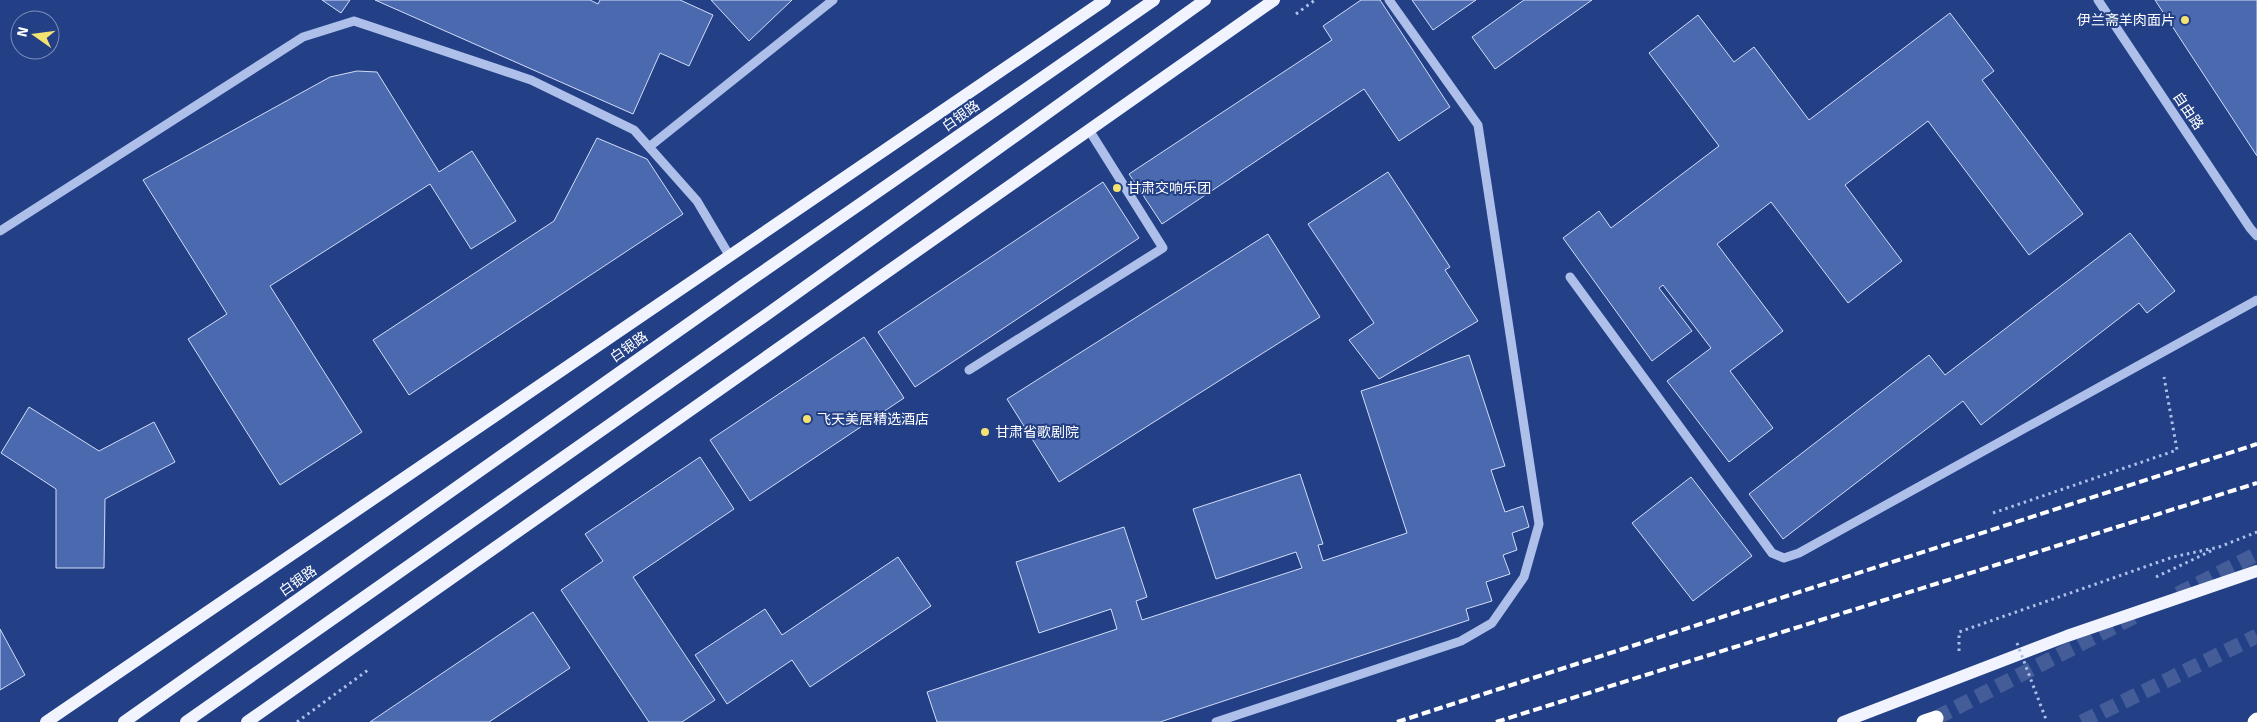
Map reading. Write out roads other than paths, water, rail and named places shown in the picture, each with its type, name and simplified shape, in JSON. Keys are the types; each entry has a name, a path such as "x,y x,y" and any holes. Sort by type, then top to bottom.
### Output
{"main road":[{"path":"46,722 1106,0"},
{"name":"白银路","path":"124,722 742,286 1154,0"},
{"path":"186,722 766,316 1204,0"},
{"path":"247,722 1274,0"},
{"path":"1843,722 2068,636 2257,571"}],"street":[{"path":"649,147 833,0"},
{"path":"1216,722 1461,641 1492,623 1524,577 1539,524 1478,125 1388,0"},
{"name":"自由路","path":"2098,0 2257,236"},
{"path":"0,231 303,37 354,21 531,80 634,130 697,201 729,255"},
{"path":"969,370 1163,248 1089,130"},
{"path":"1570,277 1772,553 1784,558 1799,554 2257,300"}],"tunnel":[{"path":"2178,594 2257,554"},
{"path":"1936,718 2135,616"},
{"path":"2082,722 2257,636"}],"railway":[{"path":"1397,722 2257,444"},
{"path":"1496,722 2257,483"}],"place":[{"name":"伊兰斋羊肉面片","path":"2185,20"},
{"name":"甘肃交响乐团","path":"1117,188"},
{"name":"飞天美居精选酒店","path":"807,419"},
{"name":"甘肃省歌剧院","path":"985,432"}]}
